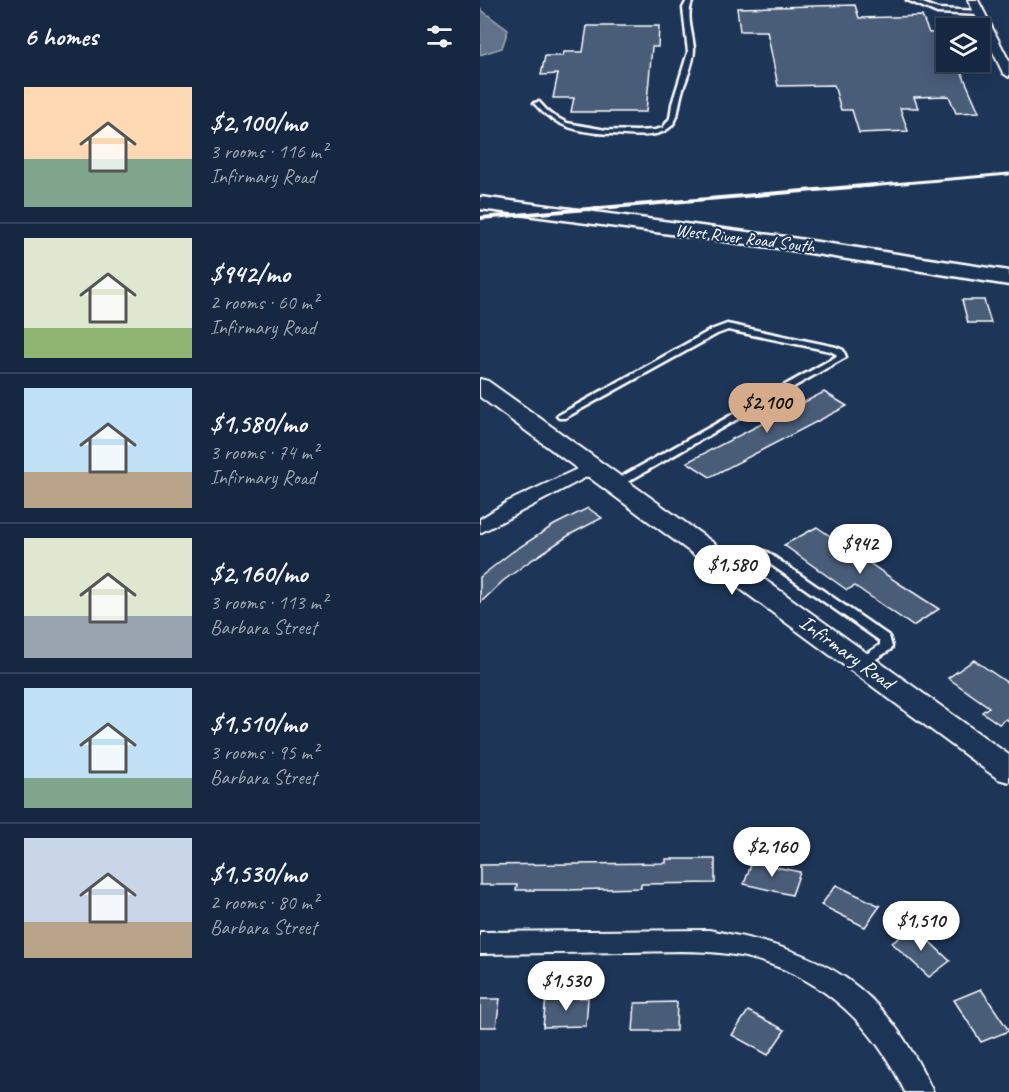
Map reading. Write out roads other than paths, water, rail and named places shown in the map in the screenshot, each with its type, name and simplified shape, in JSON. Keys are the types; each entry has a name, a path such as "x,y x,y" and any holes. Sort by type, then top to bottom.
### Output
{"main road":[{"name":"West River Road South","path":"480,203 785,243 1009,278"}],"street":[{"path":"973,0 1009,73"},
{"name":"Infirmary Road","path":"480,386 1009,771"},
{"path":"480,527 514,506 592,467"},
{"path":"480,943 709,941 747,946 783,957 825,978 849,994 876,1020 909,1067 919,1092"}],"lane":[{"path":"537,103 548,115 565,125 606,132 656,132 665,129 673,118 691,52 686,8 690,0"},
{"path":"910,0 936,11 980,13"},
{"path":"562,416 727,327 840,352 842,357 616,484"}],"water":[{"path":"480,9 508,30 502,48 480,55"}],"railway":[{"path":"858,187 1009,174"},
{"path":"480,218 876,185"}]}
